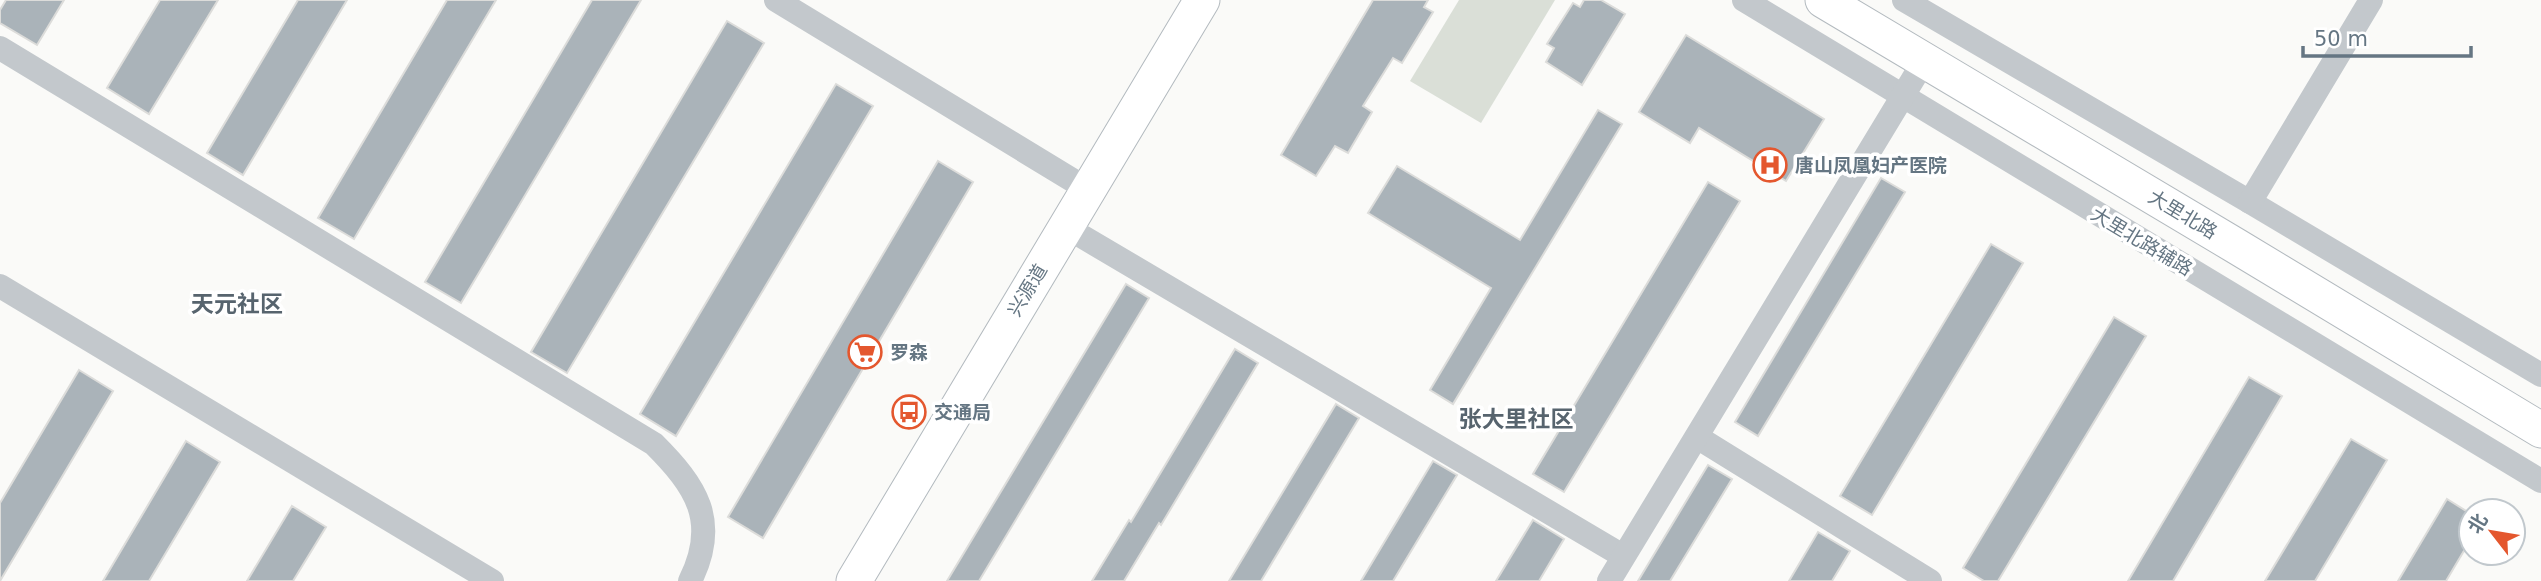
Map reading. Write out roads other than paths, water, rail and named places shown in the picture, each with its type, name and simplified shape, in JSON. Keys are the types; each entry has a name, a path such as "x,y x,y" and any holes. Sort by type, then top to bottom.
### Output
{"main road":[{"name":"兴源道","path":"854,581 1202,0"},
{"name":"兴源道","path":"880,581 1226,0"},
{"name":"大里北路","path":"1823,0 2541,430"}],"street":[{"path":"776,0 807,8 1087,189"},
{"name":"大里北路辅路","path":"1744,0 2541,481"},
{"path":"1904,0 2541,376"},
{"path":"2250,202 2371,0"},
{"path":"0,48 654,444 676,466 694,490 703,520 702,551 691,580"},
{"path":"1609,581 1924,61"},
{"path":"1083,237 1623,556"},
{"path":"0,286 492,581"},
{"path":"1697,437 1930,581"}],"place":[{"name":"唐山凤凰妇产医院","path":"1770,165"},
{"name":"罗森","path":"865,352"},
{"name":"交通局","path":"909,412"}],"district":[{"name":"天元社区","path":"237,304"},
{"name":"张大里社区","path":"1516,419"}]}
